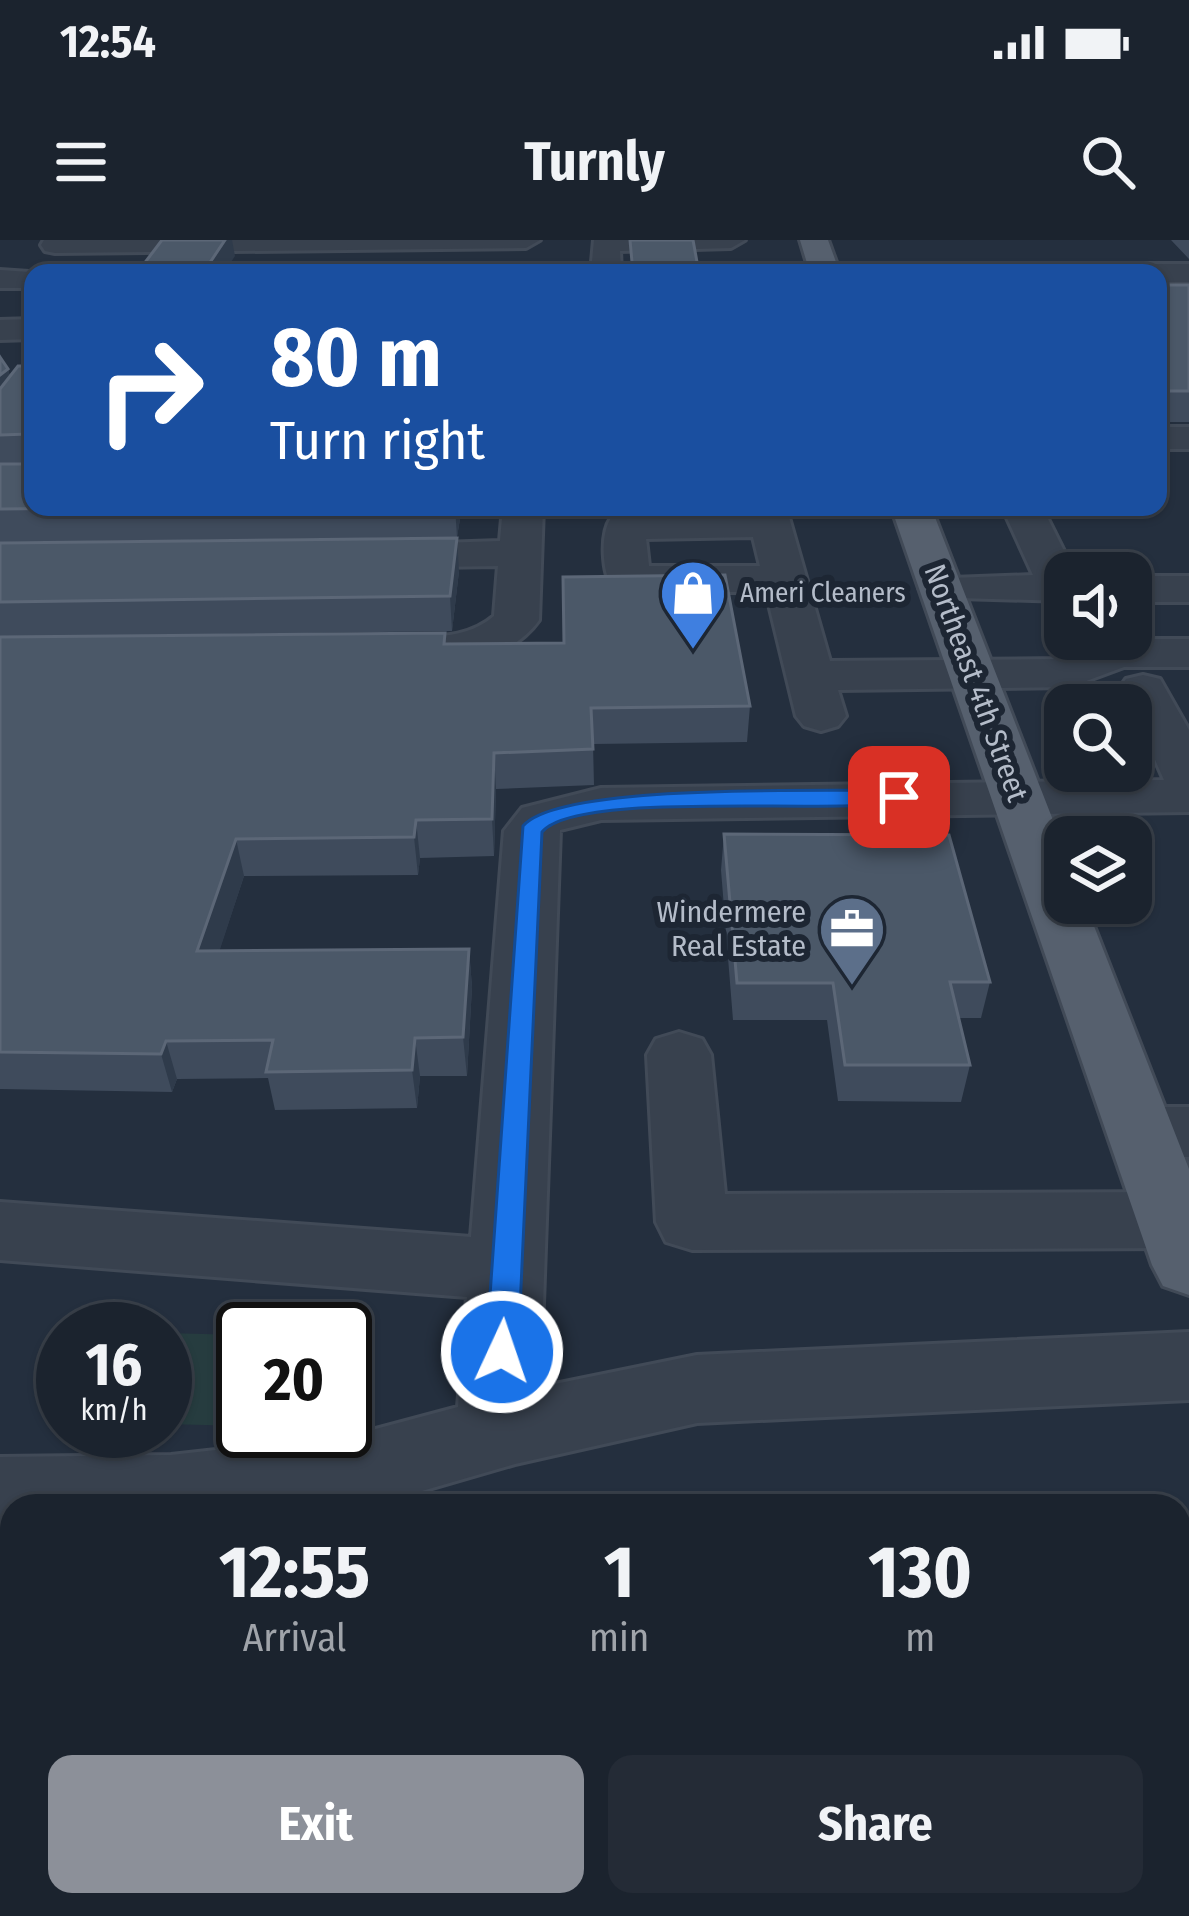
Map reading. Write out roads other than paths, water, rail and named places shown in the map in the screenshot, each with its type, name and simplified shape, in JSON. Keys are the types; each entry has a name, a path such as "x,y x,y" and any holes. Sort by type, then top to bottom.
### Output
{"main road":[{"name":"Northeast 4th Street","path":"914,516 1017,794 1165,1132 1181,1242"}],"street":[{"path":"35,264 57,242 526,240"},
{"path":"606,264 605,243 698,258 730,240"},
{"path":"354,653 425,652 505,633 516,620 522,516"},
{"path":"785,579 610,579 625,526 769,516 816,696 972,674 1070,673 1166,689 1189,778"},
{"path":"1027,516 1045,552"},
{"path":"331,555 520,553"},
{"path":"941,588 1044,588"},
{"path":"1152,589 1189,589"},
{"path":"1070,673 1118,653 1189,653"},
{"path":"497,1433 531,831 541,819 601,804 1017,794 1189,796"},
{"path":"679,1054 692,1222 1181,1242"},
{"path":"0,1231 507,1270"},
{"path":"171,1494 357,1472 497,1433 698,1389 1189,1366"}],"place":[{"name":"Ameri Cleaners","path":"693,652"},
{"name":"Windermere Real Estate","path":"852,988"}]}
